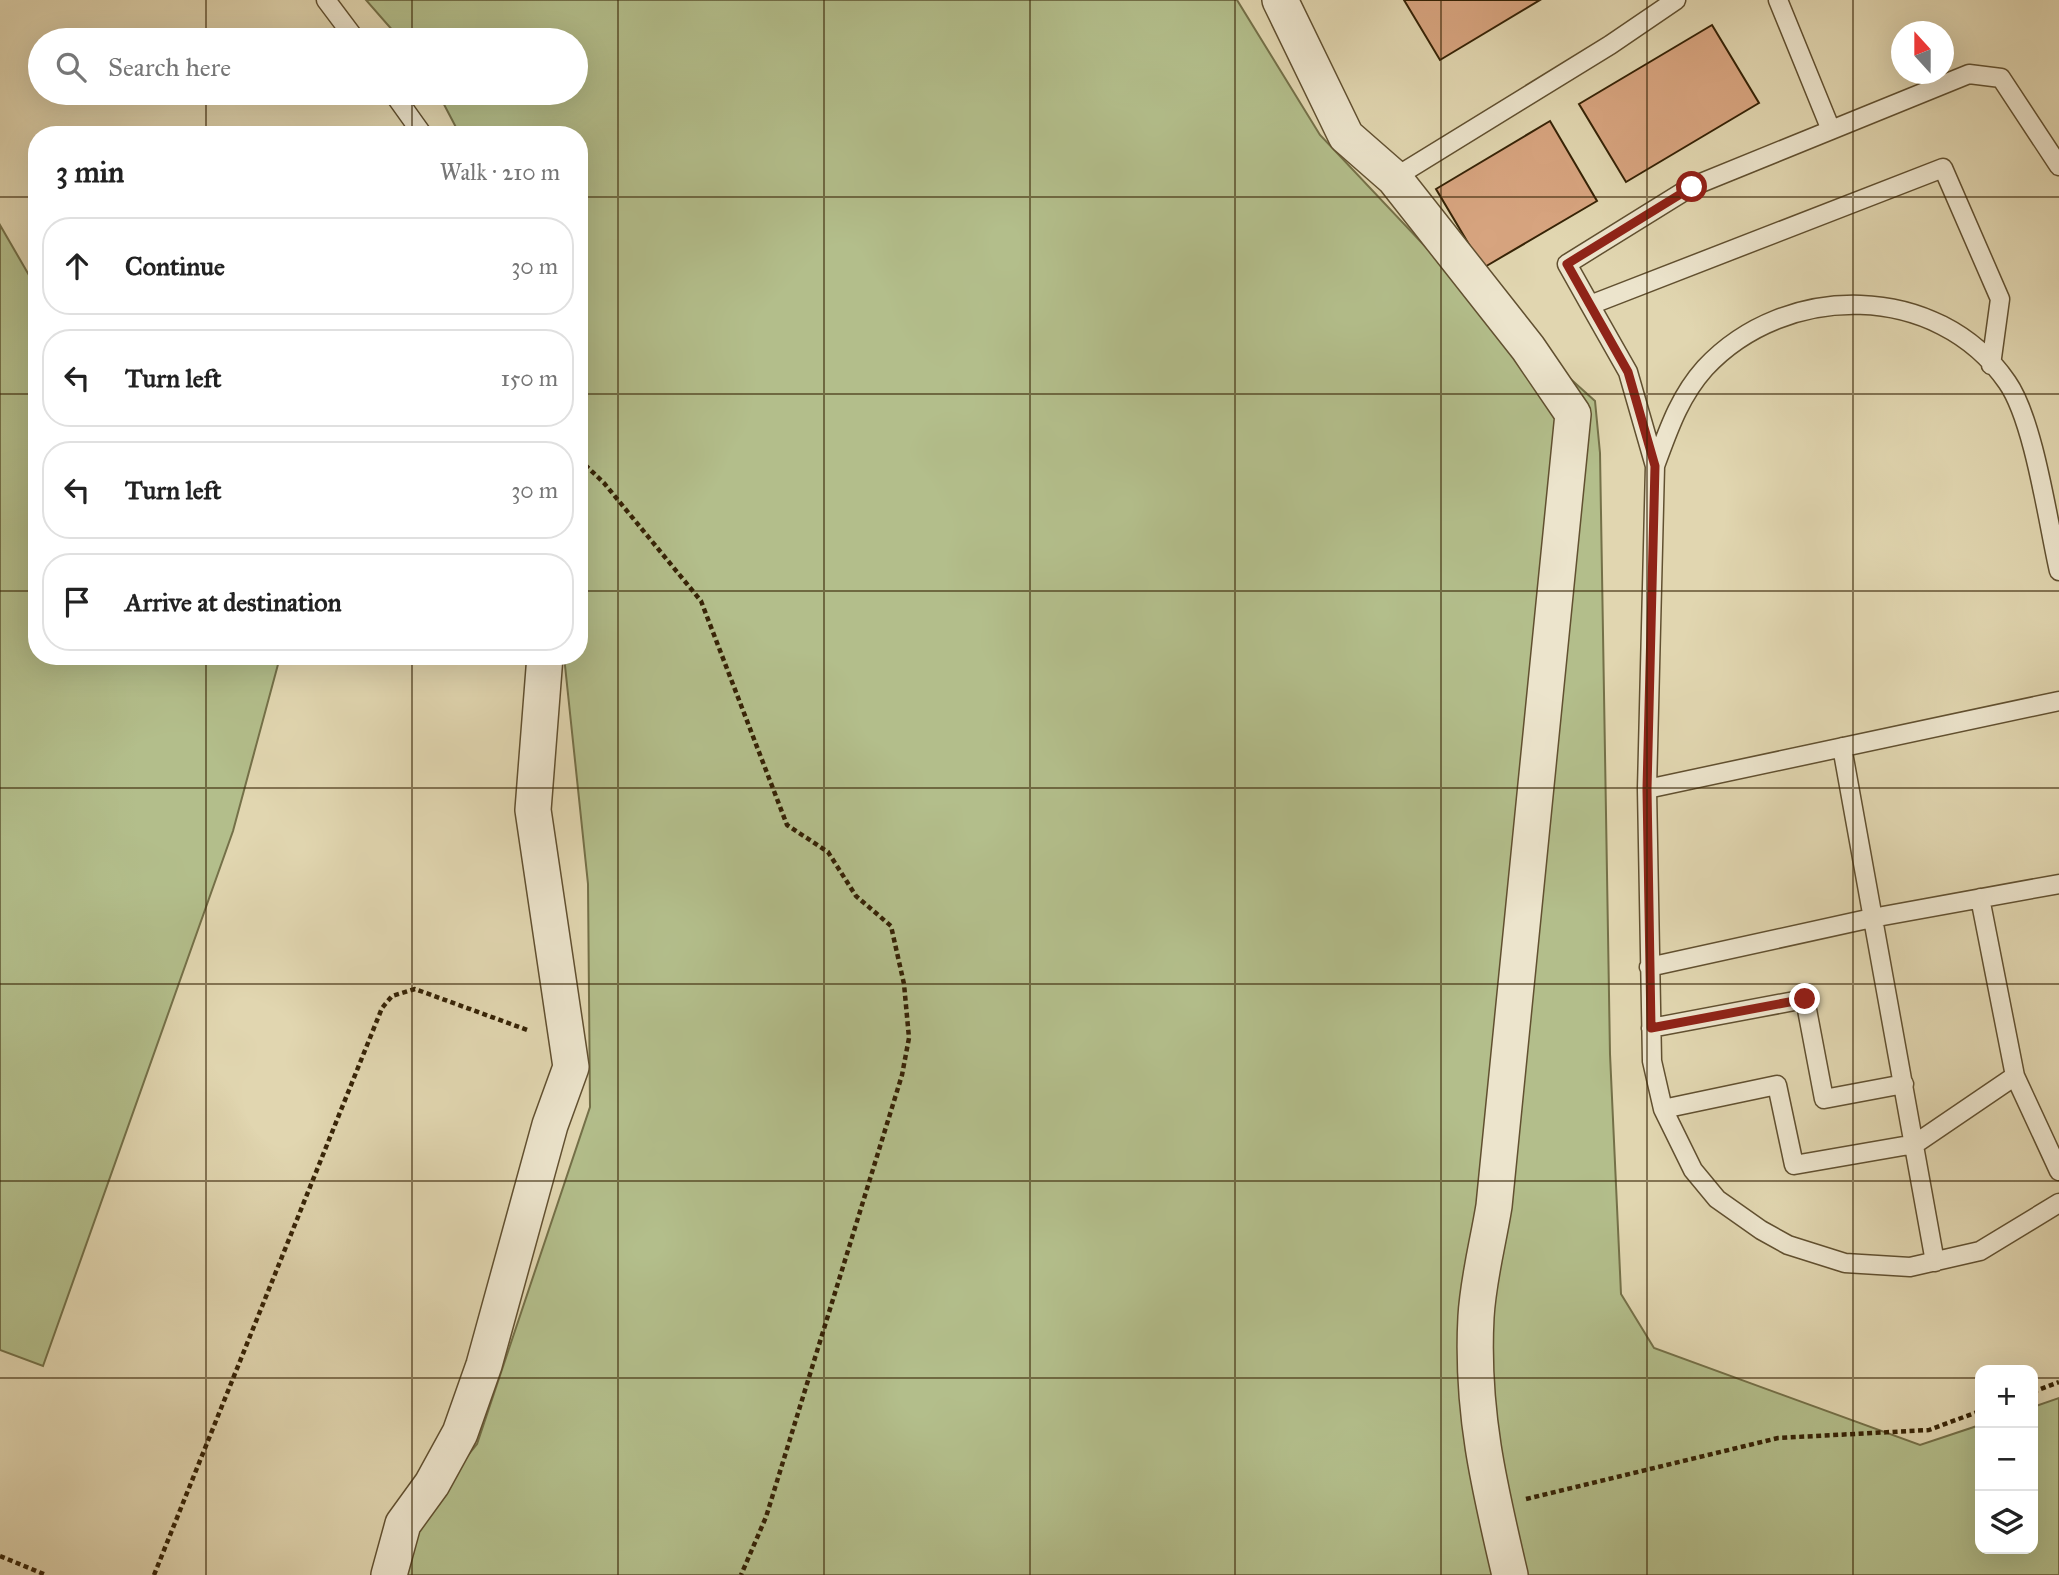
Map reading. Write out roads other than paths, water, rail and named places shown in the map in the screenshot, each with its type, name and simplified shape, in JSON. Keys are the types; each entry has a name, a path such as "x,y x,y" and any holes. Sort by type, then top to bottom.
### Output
{"street":[{"path":"1280,0 1346,136 1394,178 1528,348 1573,414 1494,1206 1476,1315 1476,1398 1482,1457 1510,1575"},
{"path":"389,1575 402,1524 432,1483 460,1433 484,1365 550,1125 571,1067 533,810 544,665"}],"lane":[{"path":"326,0 347,28"},
{"path":"1394,178 1610,45 1676,0"},
{"path":"1777,0 1831,130"},
{"path":"2059,166 2001,78 1969,74 1692,187 1567,264 1628,372 1655,466 1647,789 1651,1061 1663,1110 1693,1170 1717,1199 1761,1230 1788,1245 1845,1264 1910,1267 1980,1251 2059,1203"},
{"path":"402,105 417,126"},
{"path":"1590,305 1943,168 2000,299 1991,365"},
{"path":"1655,466 1676,407 1706,367 1758,327 1814,309 1866,303 1920,314 1969,342 2008,383 2027,428 2059,571"},
{"path":"1647,789 2059,701"},
{"path":"1842,747 1935,1262"},
{"path":"1648,967 1872,918 2059,884"},
{"path":"1980,898 2015,1076 2059,1171"},
{"path":"1651,1028 1805,999 1824,1099 1904,1084"},
{"path":"1663,1110 1777,1085 1794,1166 1915,1144 2015,1076"}]}
